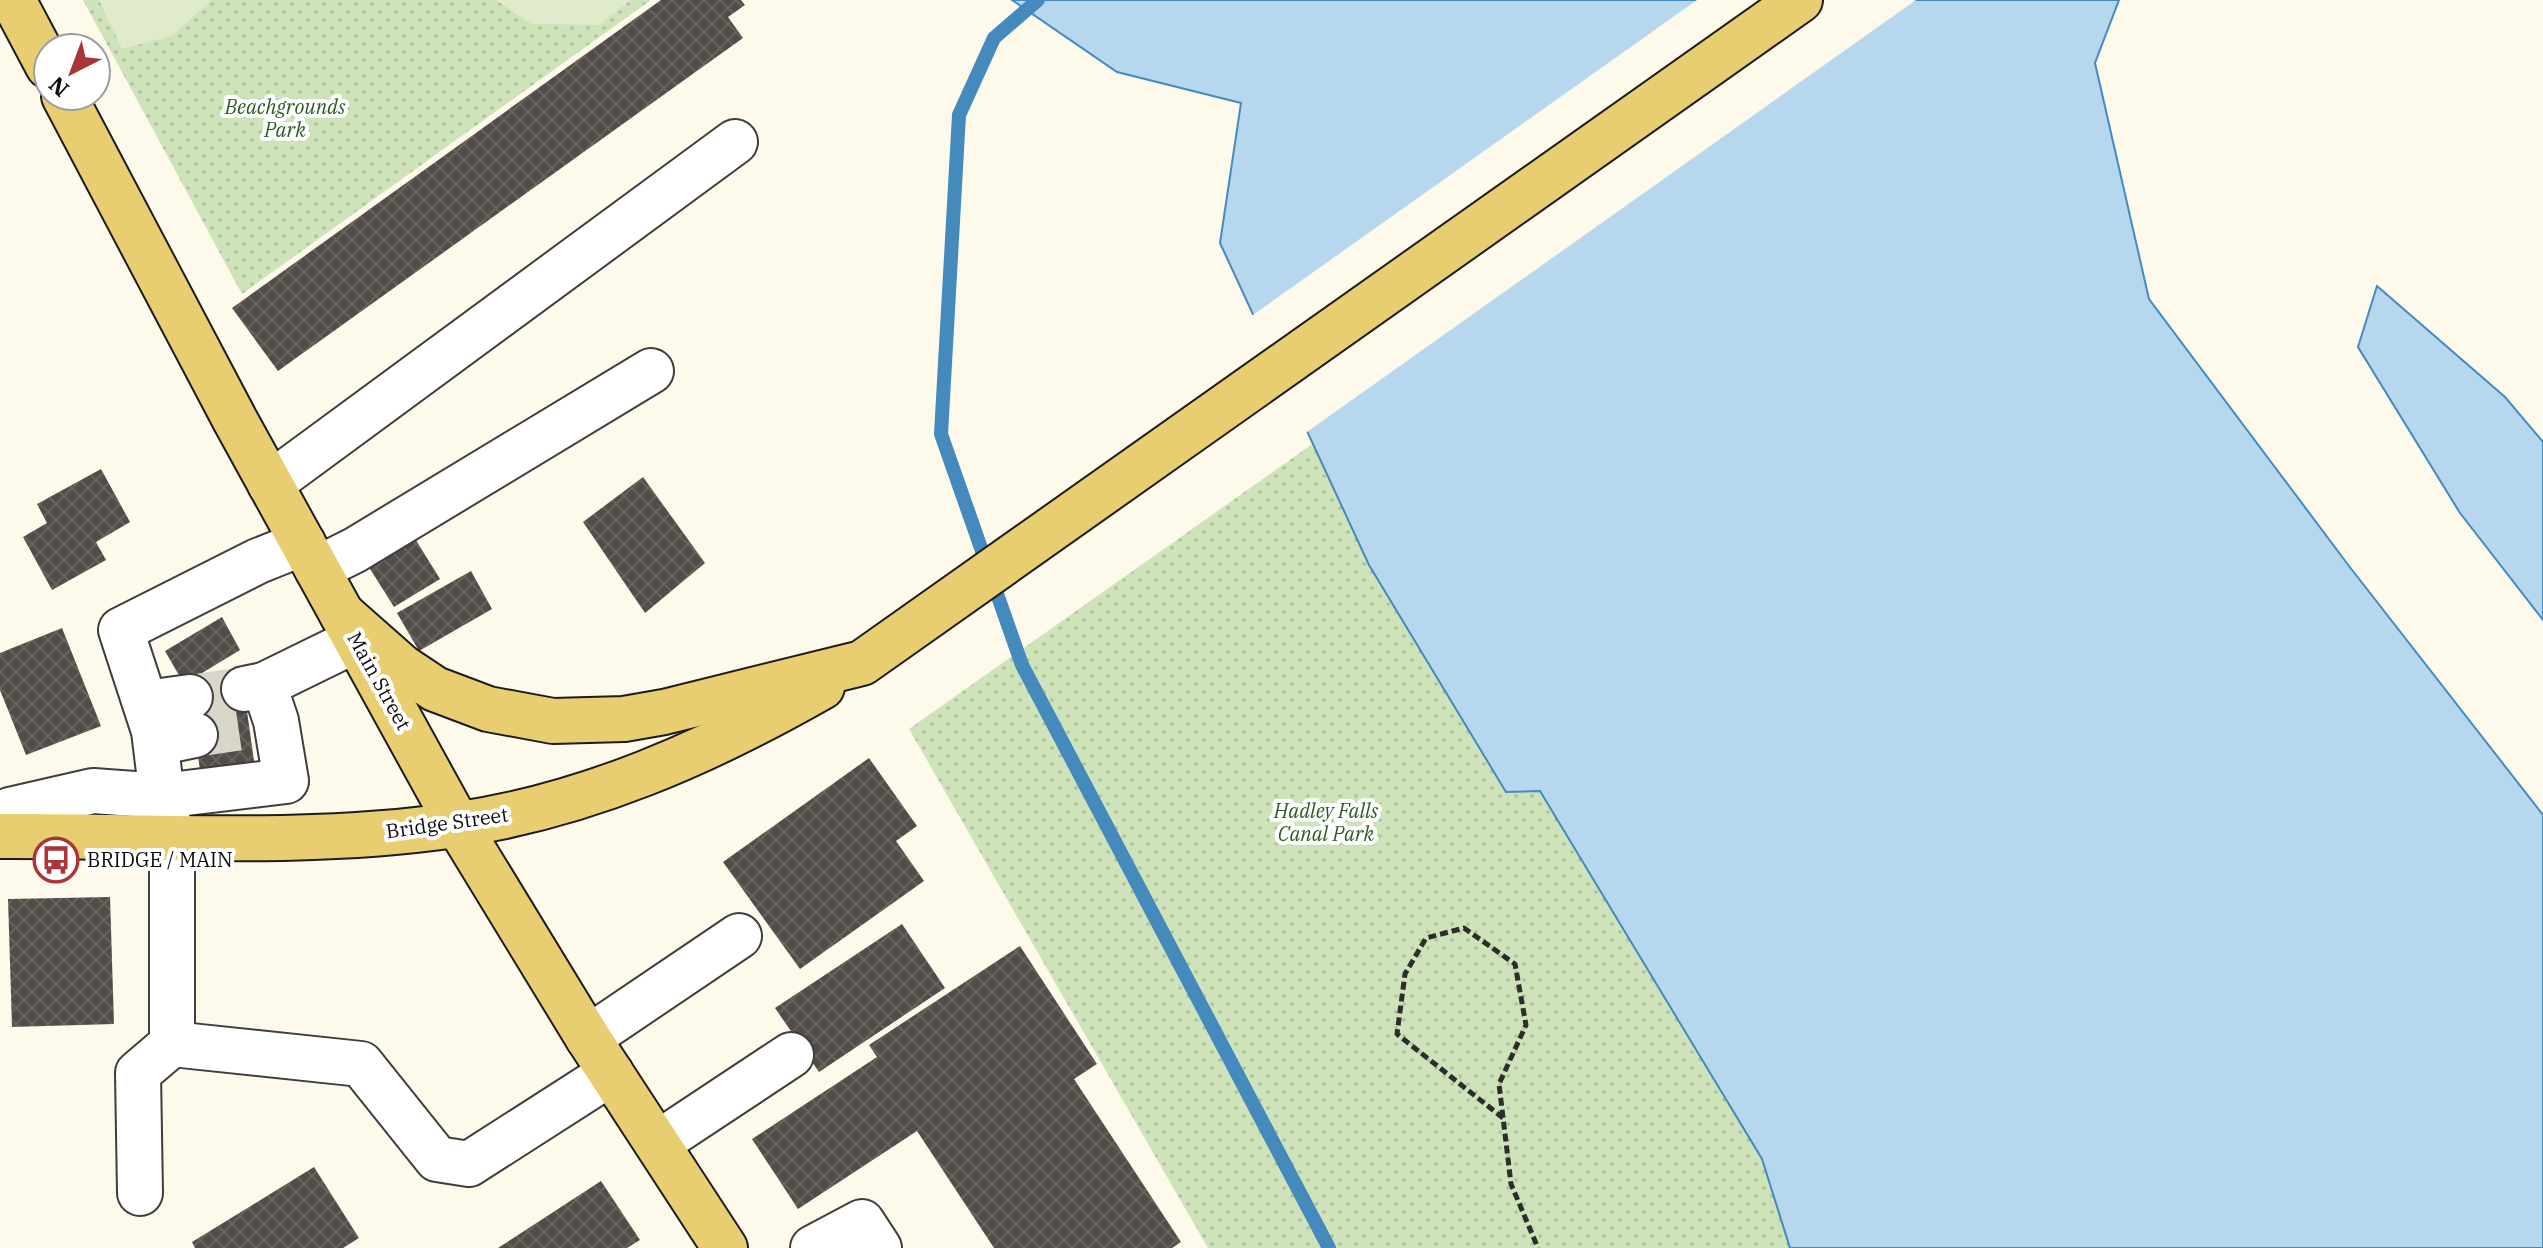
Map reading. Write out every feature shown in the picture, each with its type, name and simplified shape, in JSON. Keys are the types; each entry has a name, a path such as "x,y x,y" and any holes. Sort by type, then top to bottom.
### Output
{"main road":[{"path":"13,0 32,36"},
{"name":"Bridge Street","path":"7,836 333,836 458,825 578,796 682,759 779,712 862,663 1800,0"},
{"name":"Main Street","path":"72,112 270,484 458,825 600,1056 725,1248"},
{"path":"349,627 435,689 488,709 553,721 624,719 664,712 862,663"}],"lane":[{"path":"270,484 735,142"},
{"path":"172,1044 172,838 162,796 172,720 121,630 258,561 355,550 651,371"},
{"path":"7,836 10,810 93,791 162,796 286,781 258,705 349,627"},
{"path":"140,1193 138,1073 172,1044 361,1064 437,1159 469,1164 739,936"},
{"path":"658,1143 791,1055"},
{"path":"813,1248 862,1222 879,1248"}],"path":[{"path":"1503,1118 1397,1034 1405,974 1426,938 1464,928 1515,964 1526,1025 1499,1084 1511,1184 1538,1248"}],"green space":[{"name":"Beachgrounds Park","path":"83,0 651,0 242,294 112,54 112,32 100,32"},
{"path":"99,0 212,0 172,36 122,49"},
{"path":"496,0 631,0 599,25 531,24"},
{"name":"Hadley Falls Canal Park","path":"1437,356 1834,1248 1208,1248 909,729"}],"water":[{"path":"1012,0 2119,0 2095,63 2149,299 2349,566 2543,815 2543,1248 1790,1248 1762,1159 1540,791 1506,792 1369,565 1220,243 1241,103 1117,72"},
{"path":"2377,286 2505,397 2543,442 2543,620 2460,513 2358,347"}],"pier":[{"path":"1697,0 1916,0 1304,434 1250,317"}],"building":[{"path":"661,0 741,0 745,5 728,17 743,38 278,371 232,308"},
{"path":"101,469 130,522 96,542 106,560 52,590 23,537 47,523 37,504"},
{"path":"643,477 705,563 645,613 583,522"},
{"path":"414,537 440,579 394,607 360,553"},
{"path":"471,571 492,609 419,651 397,613"},
{"path":"222,617 240,650 184,684 165,651"},
{"path":"62,628 101,726 26,755 0,690 0,653"},
{"path":"242,676 256,775 202,783 187,684"},
{"path":"869,758 917,826 896,841 924,881 800,969 723,862"},
{"path":"110,897 114,1024 12,1027 8,899"},
{"path":"902,924 945,988 819,1072 775,1008"},
{"path":"1020,946 1097,1064 1074,1079 1181,1242 1172,1248 994,1248 917,1131 798,1209 752,1139 877,1057 869,1045"},
{"path":"314,1167 359,1238 343,1248 195,1248 192,1242"},
{"path":"601,1181 640,1240 627,1248 498,1248"}],"waterway":[{"path":"1038,0 994,38 959,115 941,434 1022,665 1329,1248"}],"tunnel":[{"path":"190,697 244,689"},
{"path":"195,735 249,727"}],"place":[{"name":"BRIDGE / MAIN","path":"56,860"}]}
